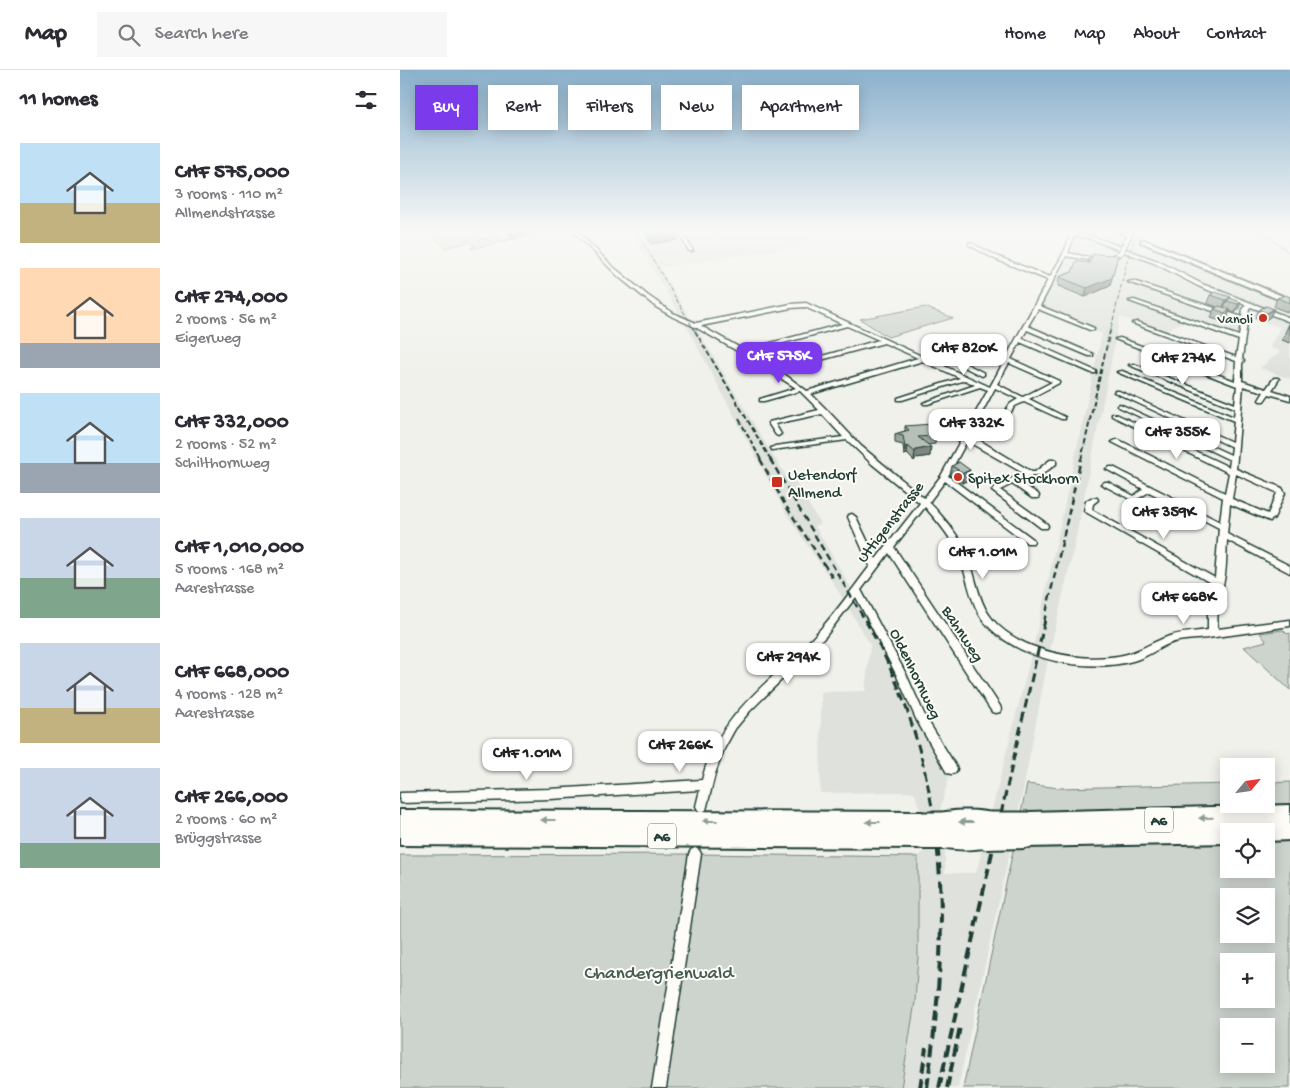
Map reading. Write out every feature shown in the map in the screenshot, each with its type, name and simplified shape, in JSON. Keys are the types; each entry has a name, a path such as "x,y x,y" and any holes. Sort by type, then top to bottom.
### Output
{"highway":[{"name":"A6","path":"400,820 988,830 1290,815"},
{"name":"A6","path":"400,834 932,829"},
{"name":"A6","path":"1026,829 1220,832"},
{"path":"1275,830 1290,830"}],"main road":[{"path":"1236,280 1290,302"}],"street":[{"path":"624,280 672,315 742,352 804,391 864,453 925,504 948,531 961,552 981,611 1001,632 1026,646 1068,660 1110,661 1133,657 1169,640 1290,623"},
{"path":"1034,280 1047,285"},
{"name":"Uttigenstrasse","path":"702,806 706,785 719,748 739,715 816,642 925,504 944,477 993,387 1004,360 1025,327 1050,280"},
{"path":"1188,280 1290,320"},
{"path":"1131,282 1245,320"},
{"path":"1132,301 1242,339"},
{"path":"1214,634 1212,627 1216,592 1219,584 1225,507 1232,471 1242,339 1246,308 1250,304"},
{"path":"696,326 796,305 810,307 980,385 993,387 1025,399 1063,418"},
{"path":"1036,306 1092,329"},
{"path":"1135,323 1240,361"},
{"path":"742,352 848,324"},
{"path":"1025,327 1091,355"},
{"path":"1018,339 1094,372"},
{"path":"1118,339 1239,384 1290,398"},
{"path":"774,371 883,340"},
{"path":"938,366 980,351 1057,382 1011,406 1004,418"},
{"path":"762,400 804,391 922,358"},
{"path":"954,360 982,374"},
{"path":"1132,365 1238,407"},
{"path":"1120,372 1236,420"},
{"path":"900,399 965,378"},
{"path":"1262,400 1276,379"},
{"path":"926,403 980,385"},
{"path":"1116,392 1234,445"},
{"path":"1120,406 1233,459"},
{"path":"778,434 771,422 825,411"},
{"path":"1114,415 1232,471 1279,490 1281,493 1270,518 1228,499 1116,442"},
{"path":"775,448 848,438"},
{"path":"966,438 1028,473 1037,474 1053,462"},
{"path":"1110,469 1290,570"},
{"path":"1028,473 998,488 996,491 1044,526"},
{"path":"944,477 1030,541"},
{"path":"1013,481 1035,496"},
{"path":"1105,484 1134,499 1148,489"},
{"path":"1094,500 1089,503 1088,511 1219,584"},
{"path":"852,517 875,567"},
{"name":"Bahnweg","path":"890,548 996,710"},
{"name":"Oldenhornweg","path":"857,590 901,674 921,718 951,769"},
{"path":"400,798 600,792 706,785"},
{"path":"659,1088 695,854"}],"shaded area":[{"path":"659,280 667,280 769,449 790,482 795,481 821,524 815,526 851,588 857,590 951,769 940,810 945,850 945,873 976,873 1036,635 1102,334 1036,306 1051,280 1235,280 1290,302 1290,379 1260,368 1280,352 1270,347 1280,327 1246,316 1242,339 1187,319 1163,333 1120,317 1074,547 1049,655 1023,791 958,1088 901,1088 915,1002 918,957 918,857 925,850 920,810 914,792 820,793 821,692 865,691 870,645 837,589 787,515 687,327"}],"green space":[{"path":"925,307 953,318 888,337 860,319"},
{"path":"1283,630 1287,634 1290,633 1290,690 1244,647 1266,641 1260,633"},
{"path":"1290,782 1290,1088 963,1088 1027,784 1059,788 1220,784 1220,813 1275,813 1275,783"},
{"name":"Chandergrienwald","path":"695,854 918,857 918,957 915,1002 901,1088 400,1088 400,855"}],"building":[{"path":"1065,280 1108,280 1087,288"},
{"path":"1215,292 1231,297 1226,300 1210,295"},
{"path":"1286,295 1290,297 1290,303 1277,298"},
{"path":"1230,298 1241,302 1238,304 1227,301"},
{"path":"1219,306 1230,309 1225,313 1214,309"},
{"path":"1266,306 1274,309 1267,313 1259,310"},
{"path":"932,424 929,430 936,436 918,437 931,447 916,450 915,452 908,446 905,447 903,436 895,434 909,430 905,426"},
{"path":"959,462 970,470 963,473 952,466"}],"railway":[{"path":"665,280 696,333"},
{"path":"1110,333 1123,280"},
{"path":"695,331 771,460"},
{"path":"1081,460 1110,331"},
{"path":"739,419 761,460"},
{"path":"760,459 784,503 833,578"},
{"path":"770,459 866,622"},
{"path":"1044,622 1081,459"},
{"path":"865,620 891,669 910,720 925,773 935,827"},
{"path":"998,827 1045,620"},
{"path":"927,1088 938,990 941,925 939,859 935,826"},
{"path":"939,1088 998,826"},
{"path":"947,1088 960,1027"},
{"path":"920,1088 926,1048"}],"place":[{"name":"Vanoli","path":"1263,318"},
{"name":"Spitex Stockhorn","path":"958,477"},
{"name":"Uetendorf Allmend","path":"777,482"}]}
